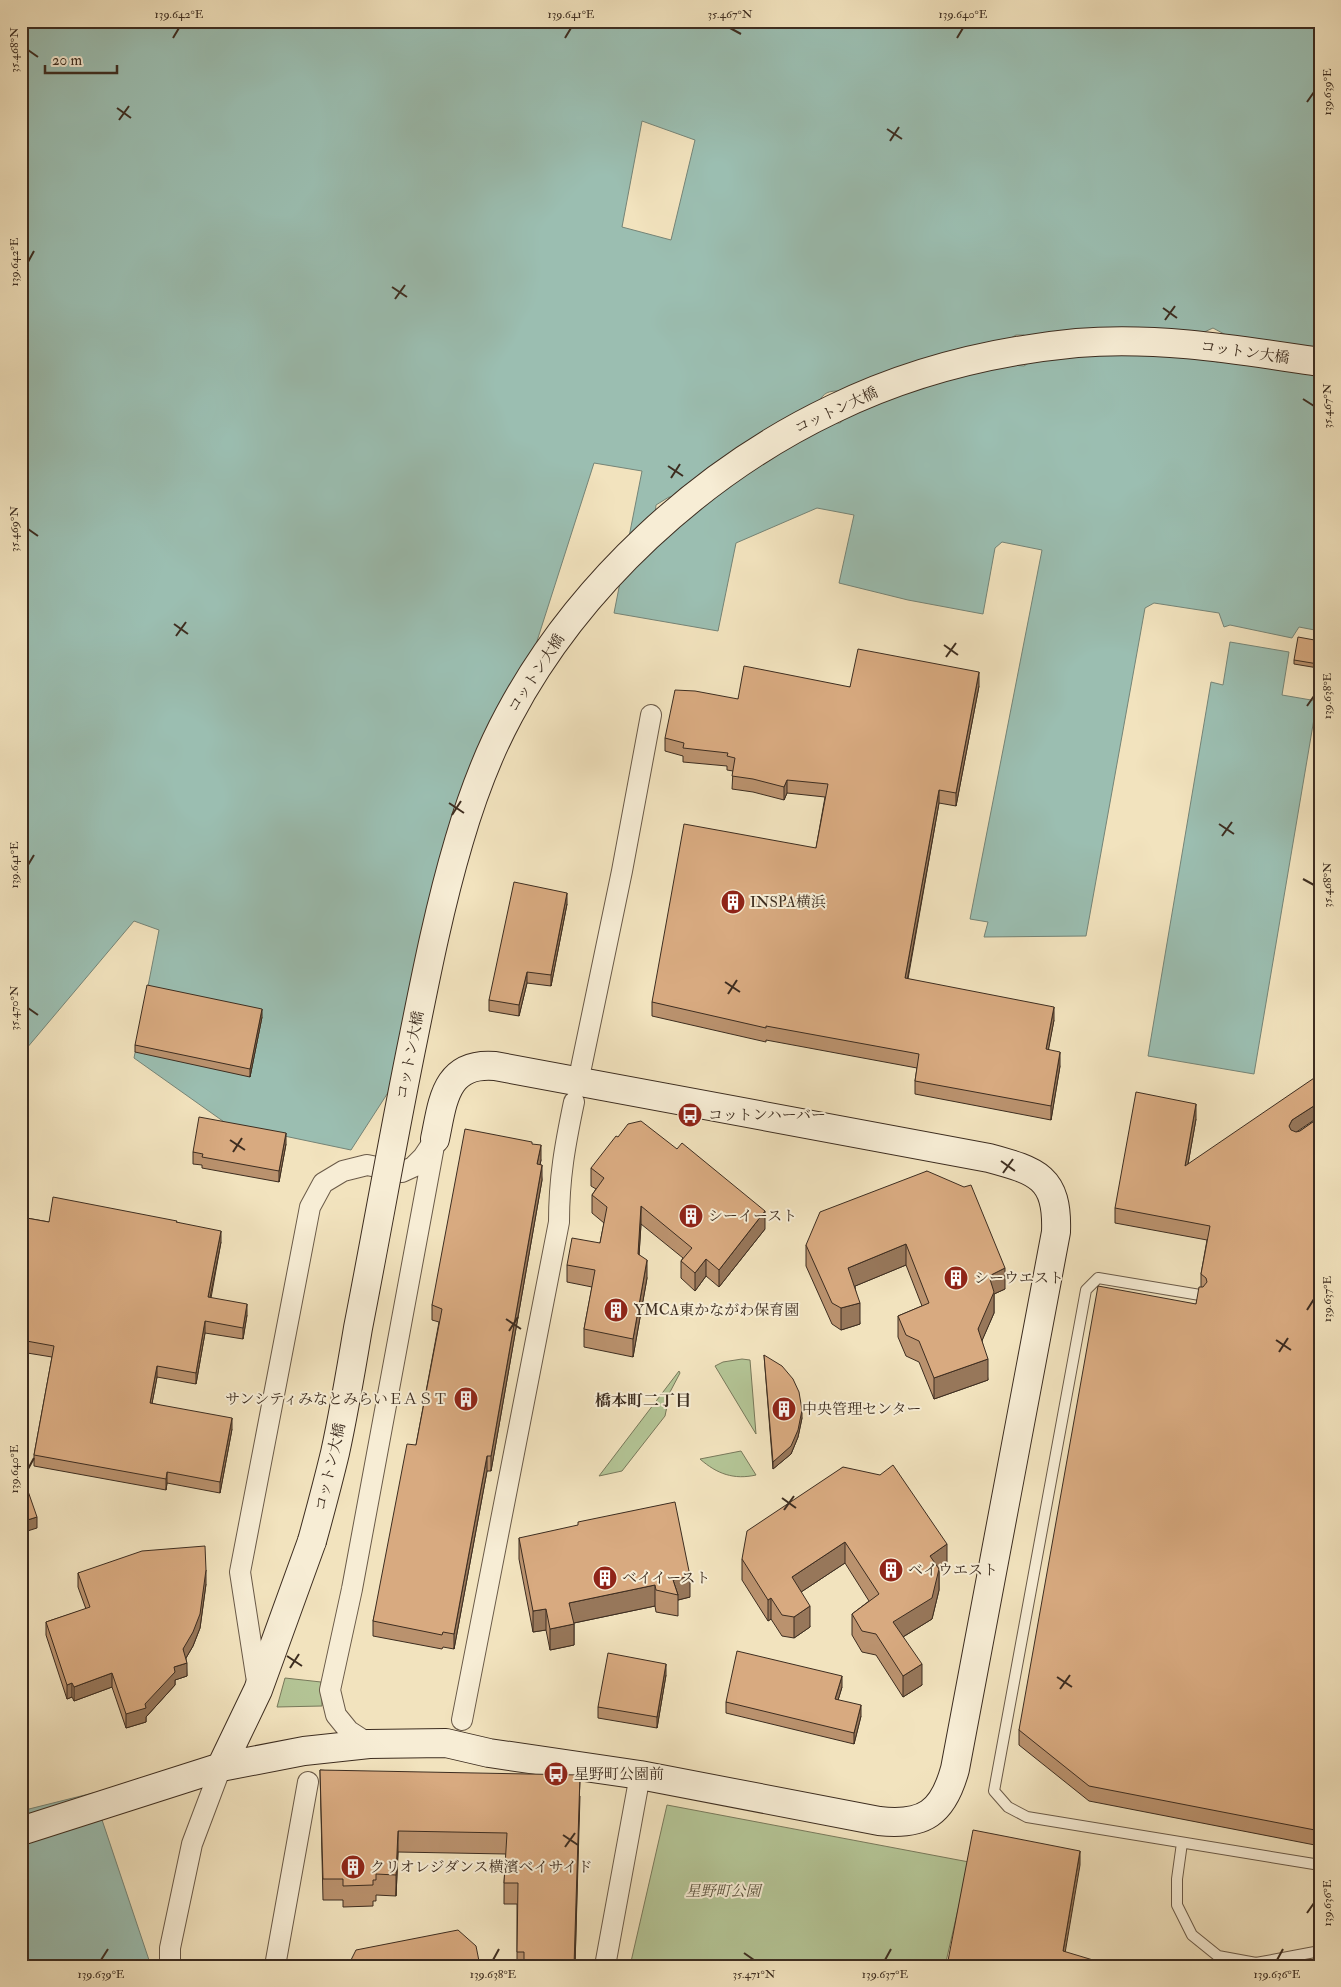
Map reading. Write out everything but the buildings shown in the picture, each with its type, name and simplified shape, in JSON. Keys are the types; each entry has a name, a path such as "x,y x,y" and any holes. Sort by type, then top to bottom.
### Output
{"street":[{"name":"コットン大橋","path":"221,1767 258,1690 312,1541 335,1451 405,1078 436,928 460,838 490,756 508,716 541,660 575,614 620,565 673,514 737,465 785,434 834,408 904,380 1018,350 1081,343 1141,341 1212,346 1320,362"},
{"path":"581,1068 622,871 651,715"},
{"path":"21,1831 221,1767 304,1751 369,1744 446,1743 489,1752 640,1775 885,1822 918,1820 931,1813 943,1801 955,1769 1056,1232 1057,1211 1054,1198 1047,1186 1027,1170 989,1158 495,1066 483,1065 471,1068 457,1076 444,1094 352,1589 330,1690 336,1715 349,1731 369,1744"},
{"path":"462,1720 559,1222 559,1184 563,1151 574,1102"},
{"path":"258,1690 240,1572 310,1207 323,1183 344,1171 367,1165 402,1172 413,1167 423,1157 435,1139"},
{"path":"402,1172 422,1212"},
{"path":"170,1966 170,1948 192,1844 221,1767"},
{"path":"604,1966 640,1775"},
{"path":"275,1966 308,1782"}],"lane":[{"path":"1200,1295 1098,1278 1086,1290 994,1791 1008,1807 1027,1817 1320,1865"},
{"path":"1182,1843 1177,1879 1177,1905 1192,1935 1218,1956 1256,1963 1320,1951"}],"green space":[{"path":"742,1359 750,1360 756,1434 715,1366 723,1362"},
{"path":"679,1371 680,1373 670,1392 665,1416 622,1471 599,1476"},
{"path":"741,1451 756,1475 740,1477 726,1475 713,1469 700,1459"},
{"path":"285,1678 321,1682 322,1706 277,1707"},
{"name":"星野町公園","path":"667,1805 969,1862 945,1966 630,1966"}],"shaded area":[{"path":"21,21 1320,21 1320,631 1299,627 1292,638 1230,625 1224,627 1219,613 1154,603 1145,608 1086,936 984,937 988,922 970,919 1042,550 1002,542 995,548 983,614 908,600 839,583 854,515 817,508 736,543 718,631 614,613 642,471 594,463 400,1074 351,1150 227,1124 134,1058 159,930 134,921 21,1055","holes":["642,121 695,140 671,240 622,227","1213,328 1226,335 1223,358 1218,362 1202,359 1202,333","1016,335 1024,335 1030,339 1030,362 1024,366 1011,365 1004,342","830,392 840,392 849,415 840,423 834,423 818,406 822,396","669,497 677,498 686,520 677,528 655,515 656,505"]},
{"path":"1230,642 1289,652 1282,695 1317,701 1254,1074 1148,1056 1211,682 1223,685"},
{"path":"93,1793 151,1966 21,1966 21,1811"}],"place":[{"name":"INSPA横浜","path":"733,902"},
{"name":"コットンハーバー","path":"690,1115"},
{"name":"シーイースト","path":"691,1216"},
{"name":"シーウエスト","path":"956,1278"},
{"name":"YMCA東かながわ保育園","path":"616,1310"},
{"name":"サンシティみなとみらいＥＡＳＴ","path":"466,1399"},
{"name":"中央管理センター","path":"784,1409"},
{"name":"ベイウエスト","path":"891,1570"},
{"name":"ベイイースト","path":"605,1578"},
{"name":"星野町公園前","path":"556,1774"},
{"name":"クリオレジダンス横濱ベイサイド","path":"353,1867"}],"district":[{"name":"橋本町二丁目","path":"643,1400"}]}
